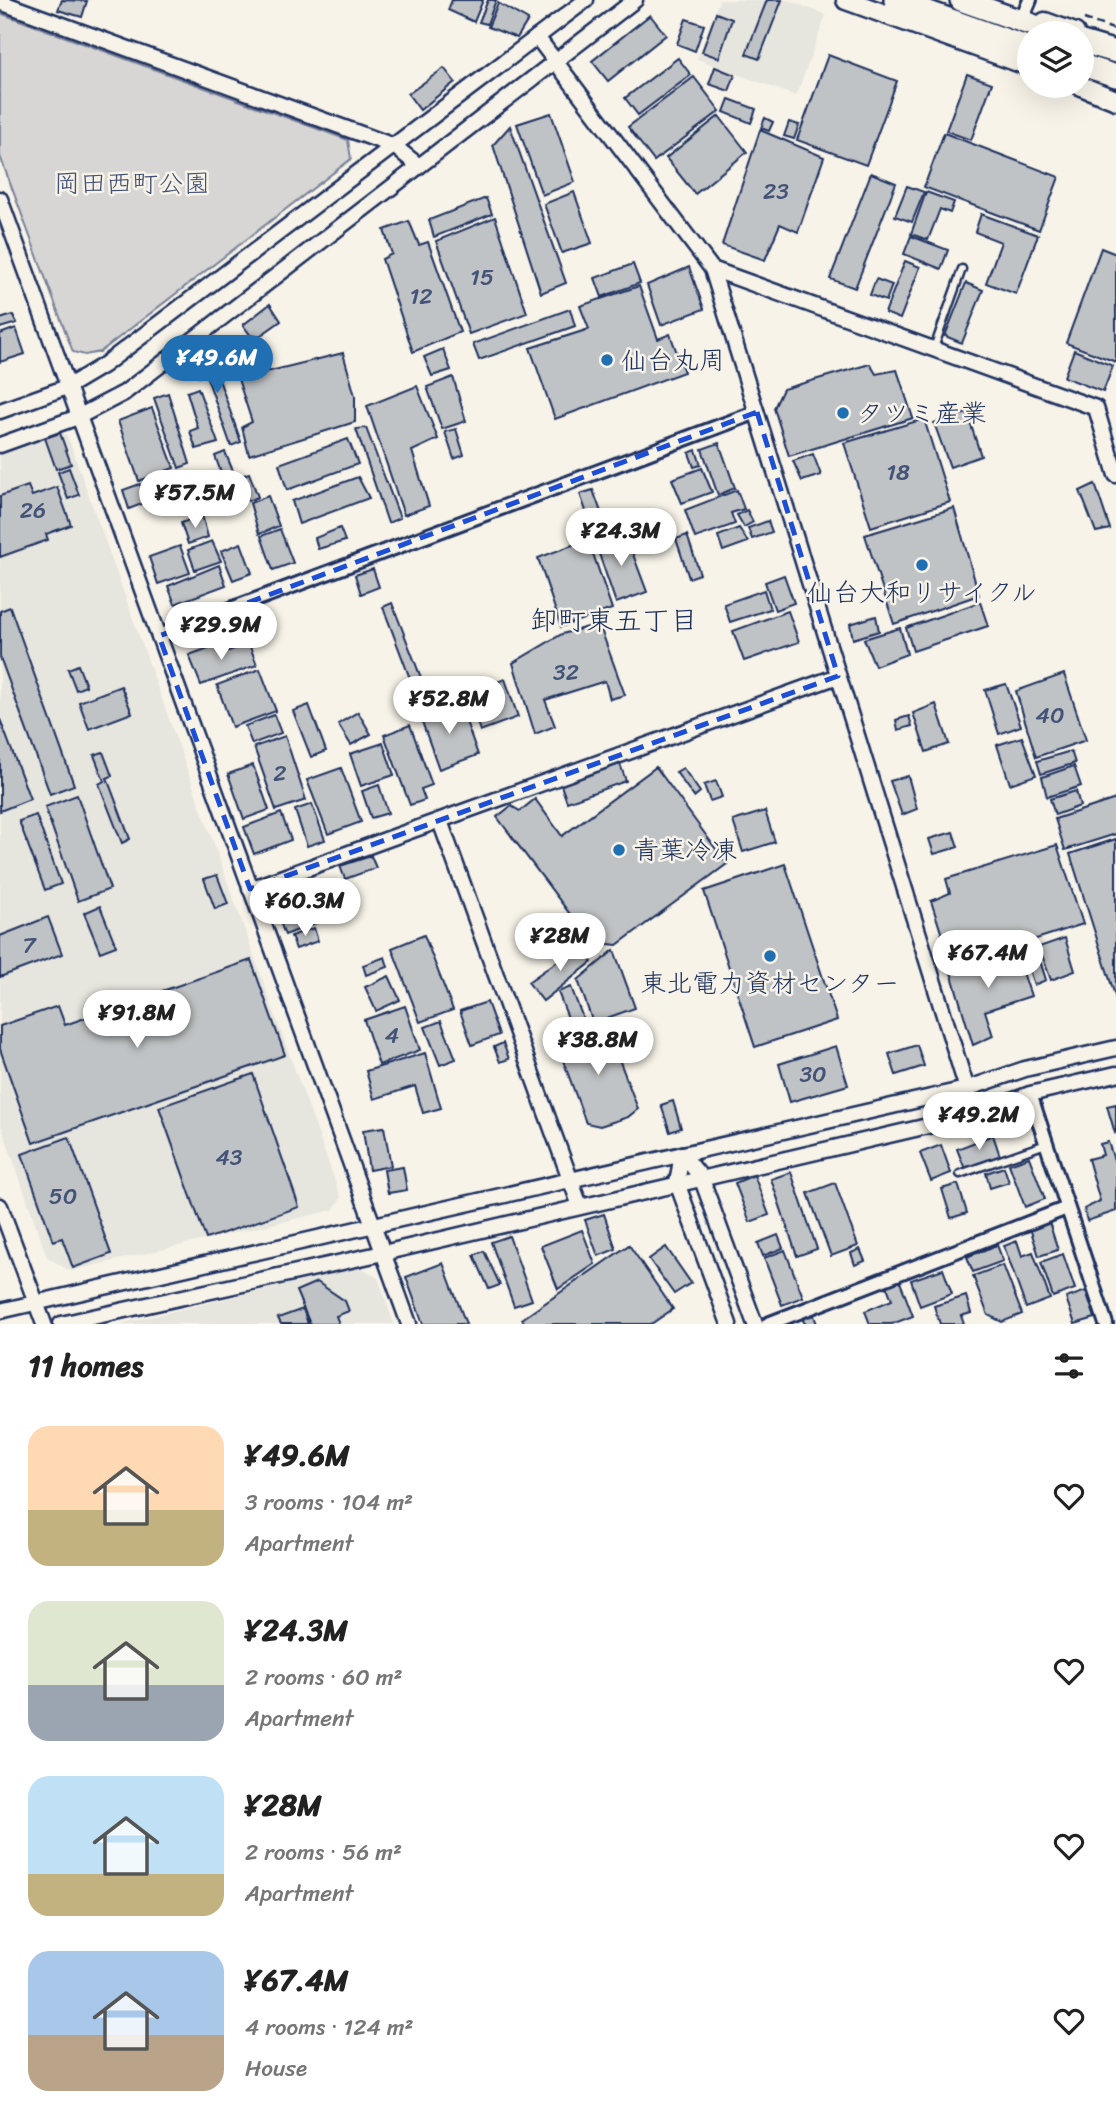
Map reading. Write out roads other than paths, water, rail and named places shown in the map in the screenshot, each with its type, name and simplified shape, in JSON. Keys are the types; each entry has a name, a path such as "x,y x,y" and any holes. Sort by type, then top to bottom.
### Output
{"highway":[{"path":"895,0 1017,44"},
{"path":"961,0 1021,21"},
{"path":"1094,45 1116,51"},
{"path":"1094,69 1116,76"}],"main road":[{"path":"845,0 1017,62"},
{"path":"985,0 1027,7 1053,21"},
{"path":"1094,41 1116,51"},
{"path":"1094,91 1116,100"}],"street":[{"path":"0,411 67,387 104,365 586,0"},
{"path":"0,445 78,417 124,393 635,0"},
{"path":"0,2 394,146 419,166"},
{"path":"537,37 712,269 975,1115"},
{"path":"0,199 409,1324"},
{"path":"712,269 1096,408 1116,475"},
{"path":"159,636 757,412"},
{"path":"250,889 838,676"},
{"path":"440,821 580,1206"},
{"path":"3,1324 0,1313 35,1302 967,1089 1025,1069 1116,1048"},
{"path":"61,1324 383,1253 975,1115 1030,1094 1116,1074"},
{"path":"1030,1094 1106,1324"},
{"path":"682,1154 701,1177 755,1324"},
{"path":"682,1154 677,1183 729,1324"},
{"path":"0,1206 44,1324"},
{"path":"768,1324 1067,1208"}],"lane":[{"path":"934,350 962,269"},
{"path":"960,1174 1046,1144"}],"place":[{"name":"仙台丸周","path":"607,360"},
{"name":"タツミ産業","path":"843,413"},
{"name":"仙台大和リサイクル","path":"922,565"},
{"name":"青葉冷凍","path":"619,850"},
{"name":"東北電力資材センター","path":"770,956"}],"district":[{"name":"卸町東五丁目","path":"614,620"}],"park label":[{"name":"岡田西町公園","path":"132,183"}]}
